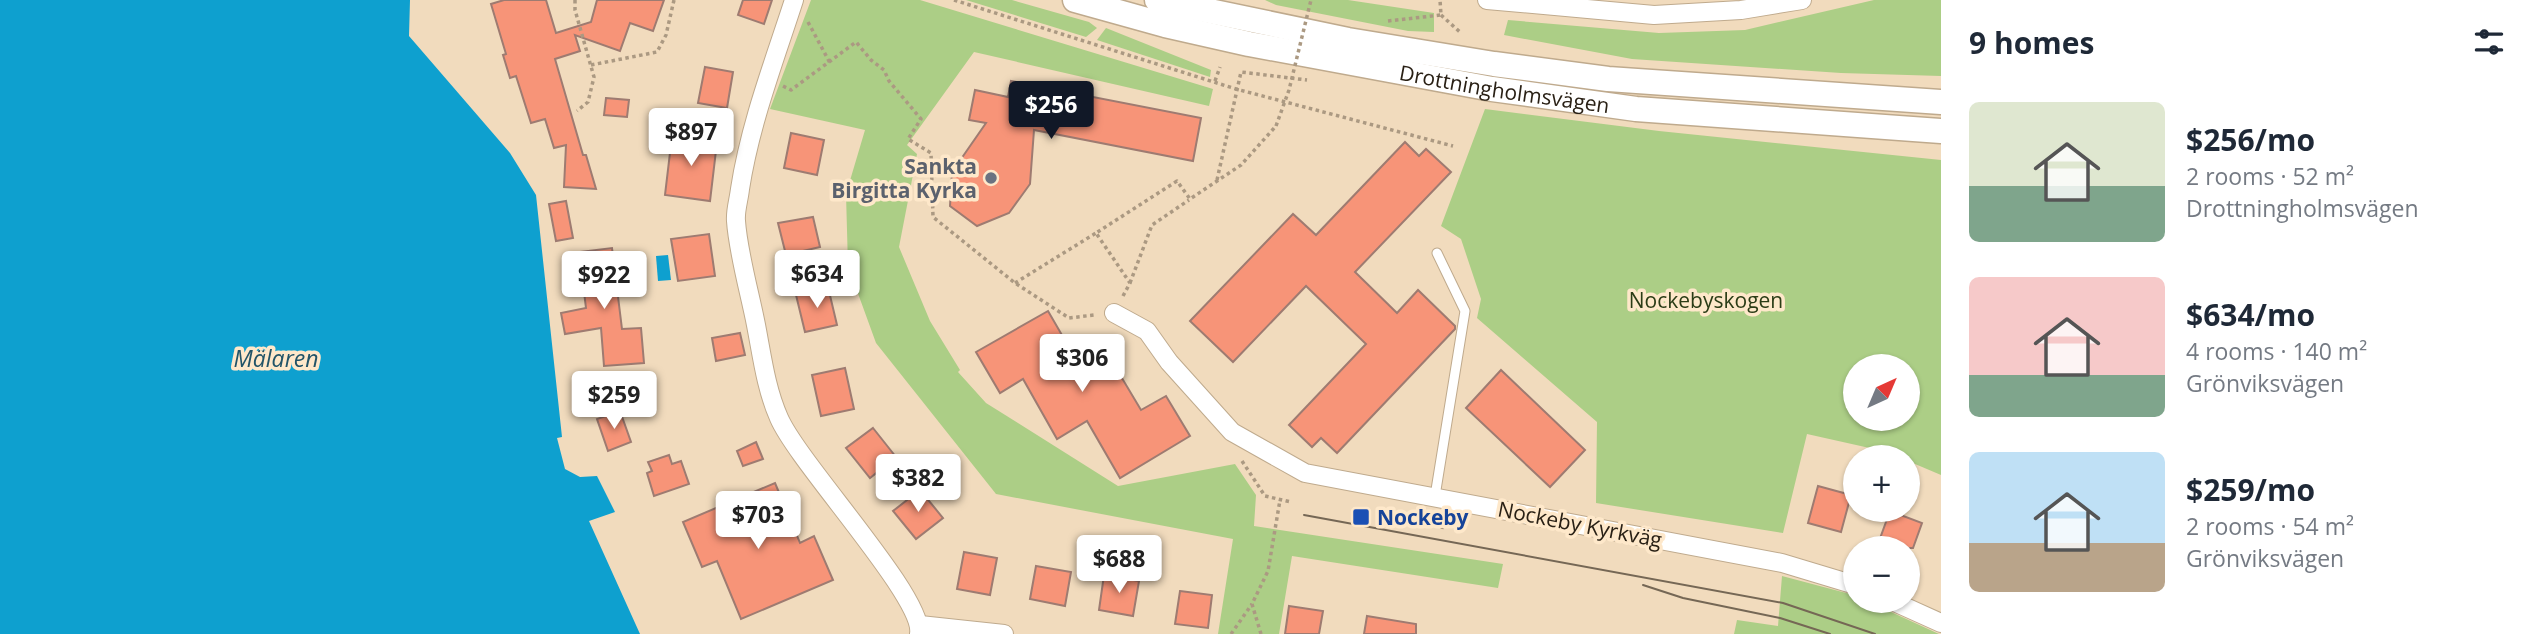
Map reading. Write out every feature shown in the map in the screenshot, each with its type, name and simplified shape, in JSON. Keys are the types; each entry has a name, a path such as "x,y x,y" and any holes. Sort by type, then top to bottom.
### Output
{"main road":[{"name":"Drottningholmsvägen","path":"1075,0 1249,44 1492,89 1636,109 1941,131"},
{"name":"Drottningholmsvägen","path":"1157,0 1348,40 1595,77 1941,103"}],"street":[{"path":"794,0 743,166 736,219 770,394 779,419 799,453 900,586 920,630 1004,634"},
{"path":"1487,0 1558,3 1654,15 1741,10 1802,0"},
{"name":"Nockeby Kyrkväg","path":"1114,313 1147,331 1169,362 1232,432 1305,473 1782,563 1843,581"},
{"path":"1919,613 1941,623"}],"lane":[{"path":"1435,496 1465,312 1437,253"}],"path":[{"path":"575,0 575,10 594,77 588,103 577,111"},
{"path":"591,65 657,52 666,34 674,0"},
{"path":"954,0 1236,89 1453,146"},
{"path":"791,90 856,42 871,60 884,70 889,81 921,120 908,139 931,153 933,217 1015,283 1069,318 1114,313 1130,283 1153,225 1241,165 1276,126 1289,90 1311,0"},
{"path":"1440,0 1441,15 1461,33"},
{"path":"1378,24 1441,15"},
{"path":"817,39 830,63"},
{"path":"1216,81 1220,67"},
{"path":"1216,182 1241,72 1292,79"},
{"path":"1015,283 1177,181 1190,199"},
{"path":"1096,233 1130,283"},
{"path":"1232,432 1243,464 1265,496 1291,502"},
{"path":"1231,634 1252,604 1268,571 1280,500"},
{"path":"1252,604 1261,634"}],"green space":[{"path":"811,0 920,0 1213,89 1209,106 974,52 907,145 917,154 899,247 930,321 960,370 958,372 986,403 1118,486 1235,464 1256,495 1254,526 1503,564 1498,588 1292,556 1279,634 1218,634 1233,539 996,494 876,343 848,266 846,194 865,130 770,109"},
{"path":"966,0 1012,0 1089,22 1097,28 1086,37"},
{"path":"1265,0 1348,0 1434,13 1434,32 1408,31 1276,5"},
{"path":"1874,0 1941,0 1941,76 1841,73 1632,59 1504,35 1508,20 1659,33 1745,30"},
{"path":"1106,28 1211,70 1210,77 1097,40"},
{"name":"Nockebyskogen","path":"1485,109 1659,131 1941,160 1941,475 1920,466 1920,445 1856,445 1807,434 1783,533 1596,503 1597,422 1477,318 1481,299 1461,239 1441,226"},
{"path":"1782,576 1843,592 1843,613 1893,613 1939,634 1734,634 1737,620 1778,626"}],"water":[{"name":"Mälaren","path":"0,0 410,0 409,36 510,153 536,195 562,437 557,438 565,469 580,477 597,476 615,512 589,521 640,634 0,634"},
{"path":"668,255 671,280 658,281 656,256"}],"building":[{"path":"504,0 546,0 556,33 591,22 597,0 664,0 653,31 630,23 620,51 575,35 580,51 555,59 583,155 586,155 596,189 564,187 566,145 554,148 545,119 531,123 516,76 510,78 491,4"},
{"path":"743,0 772,0 764,24 738,15"},
{"path":"705,67 733,72 727,108 698,103"},
{"path":"1011,81 1201,118 1193,161 1034,130 1030,184 1009,213 977,226 950,206 952,172 986,123 969,120 975,90 1008,97"},
{"path":"606,98 629,100 627,117 604,115"},
{"path":"791,133 824,140 817,175 784,168"},
{"path":"672,136 717,142 710,201 665,195"},
{"path":"1405,142 1419,156 1426,149 1451,172 1355,272 1397,313 1418,290 1455,329 1337,453 1321,438 1312,447 1289,425 1366,344 1306,286 1233,362 1190,321 1293,214 1316,235"},
{"path":"566,201 573,238 556,241 549,204"},
{"path":"813,217 820,247 786,255 778,223"},
{"path":"709,234 715,276 678,281 671,239"},
{"path":"612,248 622,329 641,328 644,363 604,366 601,328 565,334 561,313 586,308 579,252"},
{"path":"828,287 837,325 805,332 796,295"},
{"path":"1048,311 1081,368 1107,353 1141,410 1166,396 1190,436 1120,478 1087,421 1057,439 1023,379 1000,393 976,352"},
{"path":"740,333 745,355 716,361 712,338"},
{"path":"845,368 854,409 821,416 812,375"},
{"path":"1501,370 1585,450 1550,487 1466,408"},
{"path":"620,411 631,442 608,451 597,419"},
{"path":"873,428 896,457 870,478 846,448"},
{"path":"756,442 763,459 743,466 737,451"},
{"path":"669,455 672,464 681,461 689,484 654,496 647,473 652,471 648,462"},
{"path":"775,483 800,543 814,536 833,580 741,619 717,561 702,567 683,522"},
{"path":"1818,486 1843,493 1844,522 1841,532 1808,523"},
{"path":"920,490 943,518 916,539 893,511"},
{"path":"1886,522 1922,523 1917,536 1881,536"},
{"path":"964,552 997,558 990,595 957,589"},
{"path":"1036,566 1071,572 1065,606 1030,599"},
{"path":"1104,575 1139,581 1133,616 1099,610"},
{"path":"1180,591 1212,595 1208,628 1175,624"},
{"path":"1289,606 1323,611 1319,634 1285,634"},
{"path":"1367,616 1416,624 1416,634 1364,634"}],"tram line":[{"path":"1304,515 1783,603 1875,634"},
{"path":"1643,585 1683,598 1780,618 1830,634"}],"place":[{"name":"Sankta Birgitta Kyrka","path":"991,178"},
{"name":"Nockeby","path":"1361,517"}]}
